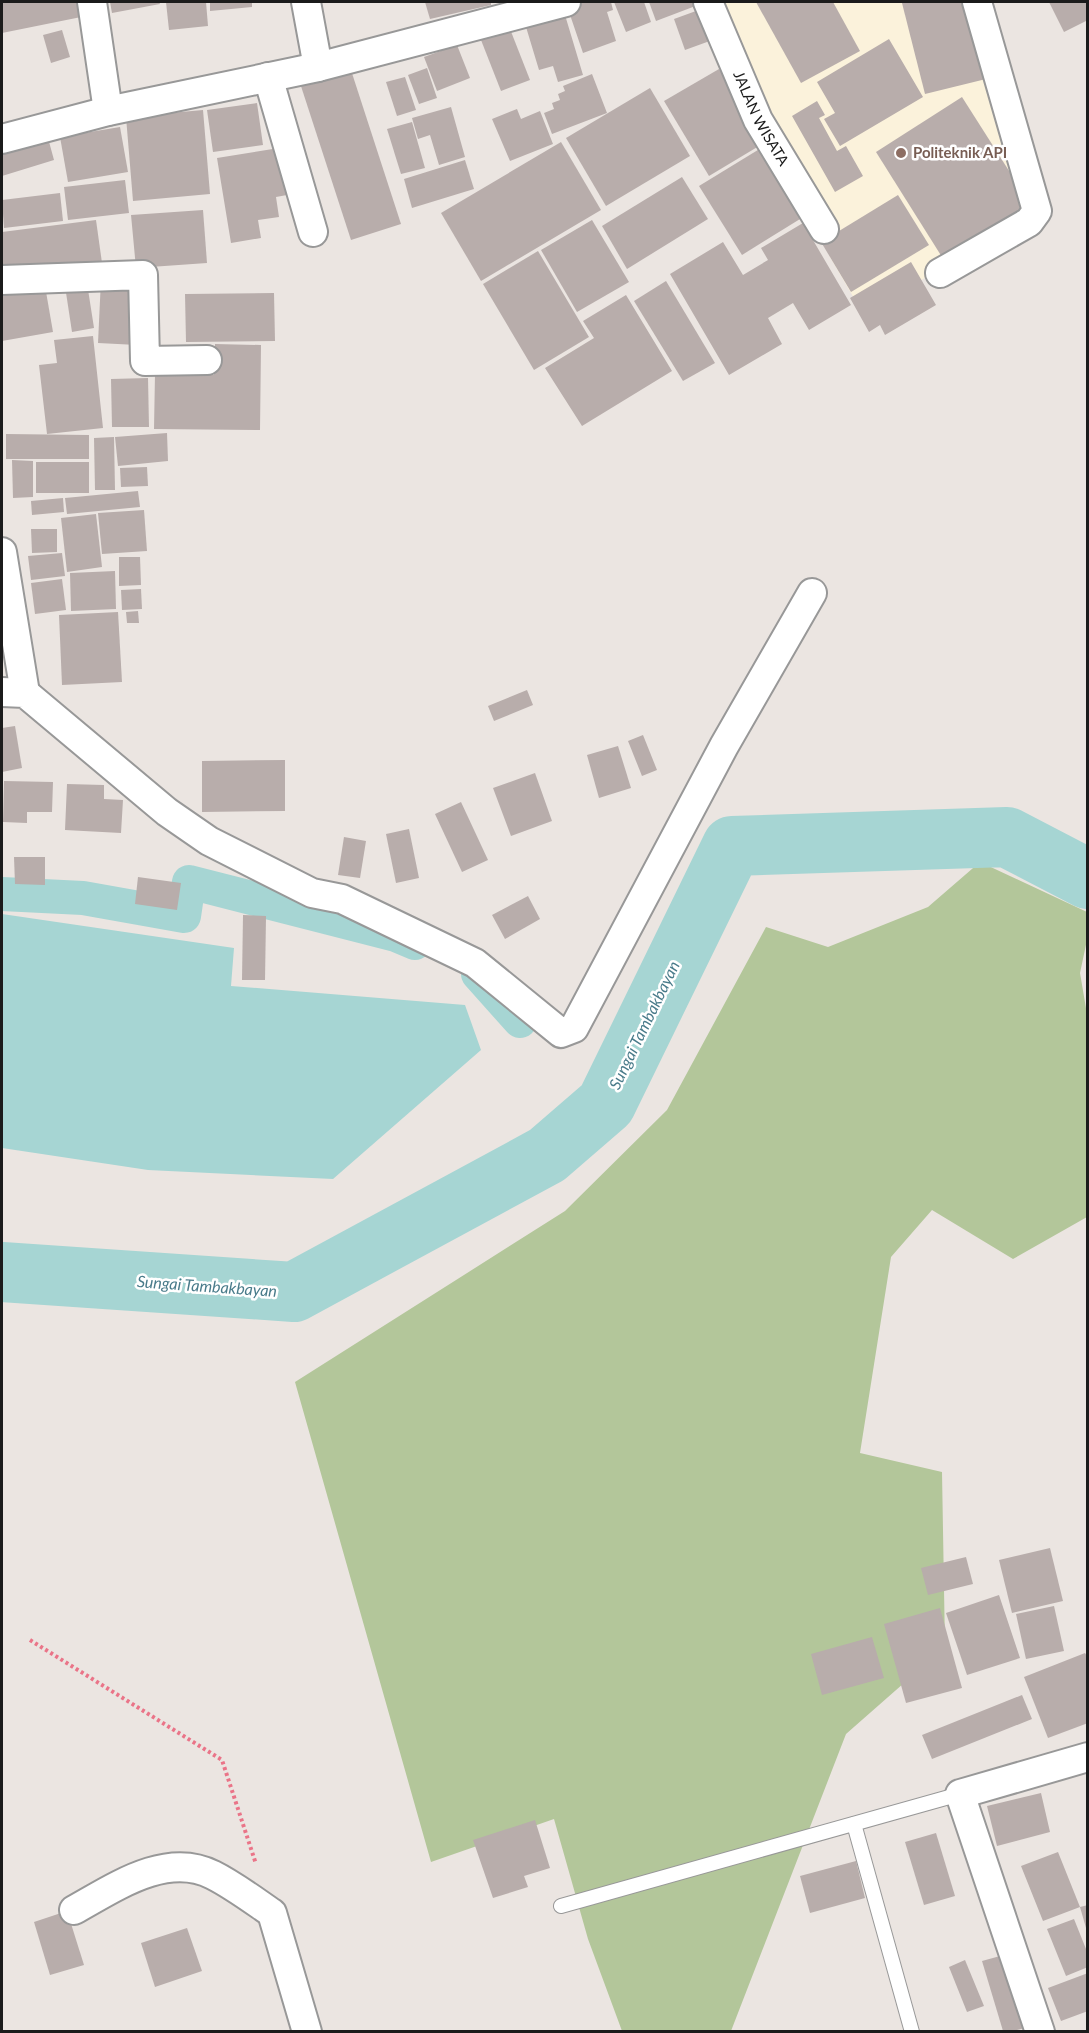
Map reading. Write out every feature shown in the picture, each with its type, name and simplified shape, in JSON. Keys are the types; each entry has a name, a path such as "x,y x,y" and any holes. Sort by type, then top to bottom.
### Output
{"street":[{"path":"92,2 108,111"},
{"path":"306,2 318,67"},
{"path":"2,139 108,111 318,67 566,2"},
{"name":"JALAN WISATA","path":"708,2 758,120 825,228"},
{"path":"940,273 1029,222 1037,211 977,2"},
{"path":"268,77 313,232"},
{"path":"2,280 143,275 145,362 207,360"},
{"path":"2,552 13,692 167,812 209,841 312,893 342,899 475,963 561,1033 574,1028 724,746 812,593"},
{"path":"1040,2031 960,1794 1088,1757"},
{"path":"74,1910 140,1875 179,1866 211,1874 272,1913 307,2031"}],"lane":[{"path":"561,1906 960,1794"},
{"path":"854,1824 912,2031"}],"path":[{"path":"30,1641 222,1760 272,1913"}],"shaded area":[{"name":"Politeknik API","path":"720,2 970,2 1030,209 865,317 830,257 759,97"}],"green space":[{"path":"980,862 1087,912 1087,940 1080,973 1088,1020 1087,1217 1013,1259 932,1210 891,1257 860,1453 942,1472 945,1647 846,1734 731,2031 622,2031 588,1939 554,1819 431,1862 295,1382 565,1211 667,1110 766,927 828,947 928,907"}],"water":[{"path":"2,914 234,948 231,986 465,1005 481,1050 333,1179 148,1170 2,1148"}],"building":[{"path":"2,2 89,2 91,15 2,33"},
{"path":"110,2 159,2 160,4 112,13"},
{"path":"166,2 206,2 208,26 169,30"},
{"path":"210,2 252,2 252,7 210,11"},
{"path":"425,2 491,2 491,5 430,19"},
{"path":"581,2 611,2 613,10 607,12 616,41 583,53 567,6"},
{"path":"614,2 644,2 651,22 626,32"},
{"path":"649,2 706,2 656,21"},
{"path":"756,2 833,2 860,51 801,83"},
{"path":"967,2 986,79 925,94 902,3"},
{"path":"1049,2 1088,2 1088,20 1064,32"},
{"path":"562,5 583,75 558,82 553,66 539,70 523,17"},
{"path":"707,7 718,38 685,50 674,19"},
{"path":"510,29 530,80 501,91 481,40"},
{"path":"62,30 70,57 51,63 43,35"},
{"path":"889,39 923,97 840,146 824,119 835,113 817,82"},
{"path":"457,45 470,78 437,91 424,57"},
{"path":"349,64 401,224 351,240 299,80"},
{"path":"427,68 437,98 419,104 408,75"},
{"path":"719,69 764,143 709,176 664,101"},
{"path":"592,74 607,113 552,134 544,113 554,109 552,103 560,100 558,94 565,91 563,86"},
{"path":"405,77 416,110 397,116 386,82"},
{"path":"650,88 690,156 606,206 566,138"},
{"path":"962,97 1034,210 947,265 876,152"},
{"path":"817,101 825,115 819,118 837,151 846,146 863,176 835,192 792,116"},
{"path":"257,103 263,145 213,152 207,110"},
{"path":"451,107 465,157 439,165 430,135 418,139 412,118"},
{"path":"517,109 521,119 540,111 553,144 510,161 492,119"},
{"path":"203,110 210,194 133,201 126,117"},
{"path":"412,122 425,168 401,174 387,129"},
{"path":"120,127 128,172 68,182 60,137"},
{"path":"48,138 54,160 2,176 2,151"},
{"path":"561,142 601,210 481,281 441,213"},
{"path":"771,142 813,211 742,255 699,186"},
{"path":"279,148 287,195 276,197 279,217 258,220 261,238 231,243 217,158"},
{"path":"465,160 474,189 412,208 404,179"},
{"path":"682,177 708,219 627,269 602,226"},
{"path":"125,180 129,213 68,220 64,187"},
{"path":"60,193 63,221 4,228 2,200"},
{"path":"898,195 929,245 851,292 821,242"},
{"path":"203,210 207,263 136,268 131,215"},
{"path":"96,220 102,263 2,275 2,232"},
{"path":"592,220 629,282 577,312 541,250"},
{"path":"803,223 851,305 809,330 793,303 768,318 782,344 729,375 670,274 723,242 743,275 768,260 761,248"},
{"path":"538,251 589,337 534,370 483,284"},
{"path":"911,262 936,305 885,335 880,325 869,332 850,298"},
{"path":"101,279 140,282 137,345 98,343"},
{"path":"666,281 715,363 683,381 634,301"},
{"path":"87,283 94,328 72,332 65,286"},
{"path":"45,286 53,332 2,341 2,293"},
{"path":"274,293 275,341 186,342 185,294"},
{"path":"626,295 672,371 582,426 545,368 594,338 583,321"},
{"path":"93,336 103,428 47,434 39,365 57,363 54,340"},
{"path":"215,344 261,345 260,430 154,429 155,374 214,375"},
{"path":"148,378 149,427 112,427 111,379"},
{"path":"167,433 168,461 118,466 115,437"},
{"path":"6,434 89,435 89,459 6,459"},
{"path":"114,437 115,490 95,490 94,438"},
{"path":"12,460 33,461 33,497 13,498"},
{"path":"36,462 89,462 89,493 36,493"},
{"path":"147,467 148,486 121,487 120,468"},
{"path":"138,491 140,507 67,514 65,498"},
{"path":"63,498 64,512 32,515 31,501"},
{"path":"144,510 147,551 102,554 98,513"},
{"path":"96,514 102,567 67,572 61,518"},
{"path":"31,529 57,529 57,552 32,553"},
{"path":"62,553 65,576 31,580 28,556"},
{"path":"119,557 140,557 141,585 119,586"},
{"path":"115,571 116,609 71,611 70,573"},
{"path":"62,579 66,610 35,614 31,583"},
{"path":"141,589 142,609 122,610 121,590"},
{"path":"138,611 139,623 127,623 126,612"},
{"path":"118,612 122,682 62,685 59,615"},
{"path":"527,690 533,705 494,721 488,706"},
{"path":"15,726 22,768 2,772 2,728"},
{"path":"643,735 657,770 642,776 628,741"},
{"path":"618,746 631,788 599,798 587,755"},
{"path":"285,760 285,811 202,812 202,761"},
{"path":"535,773 552,821 511,836 493,788"},
{"path":"4,781 53,782 52,812 27,812 27,823 3,822"},
{"path":"67,784 104,785 104,799 123,800 121,833 65,830"},
{"path":"461,802 488,860 462,872 435,814"},
{"path":"409,829 419,878 396,883 386,834"},
{"path":"344,837 366,841 360,878 338,875"},
{"path":"14,857 45,857 45,885 15,884"},
{"path":"138,877 181,883 177,910 135,904"},
{"path":"528,896 540,919 505,939 492,915"},
{"path":"243,915 266,916 265,980 242,980"},
{"path":"1050,1548 1063,1601 1012,1613 999,1560"},
{"path":"966,1557 973,1584 928,1595 921,1568"},
{"path":"999,1595 1020,1658 967,1675 946,1613"},
{"path":"1054,1606 1064,1651 1026,1659 1016,1614"},
{"path":"940,1608 962,1688 906,1703 884,1624"},
{"path":"872,1637 884,1678 822,1695 811,1654"},
{"path":"1085,1653 1088,1658 1088,1723 1048,1738 1024,1677"},
{"path":"1022,1695 1032,1719 932,1759 922,1735"},
{"path":"1041,1793 1050,1832 997,1846 987,1806"},
{"path":"535,1820 550,1868 524,1876 528,1887 493,1898 473,1840"},
{"path":"936,1833 955,1896 924,1905 905,1842"},
{"path":"1058,1852 1080,1907 1043,1921 1021,1866"},
{"path":"856,1861 865,1898 810,1913 800,1876"},
{"path":"1088,1905 1088,1935 1080,1907"},
{"path":"67,1911 84,1965 50,1975 34,1922"},
{"path":"1074,1919 1088,1954 1088,1967 1066,1976 1047,1929"},
{"path":"187,1928 202,1971 155,1987 141,1943"},
{"path":"1011,1953 1033,2026 1003,2031 982,1961"},
{"path":"965,1960 984,2006 967,2012 949,1967"},
{"path":"1088,1973 1088,2011 1061,2021 1048,1988"}],"waterway":[{"name":"Sungai Tambakbayan","path":"2,1272 294,1292 547,1155 606,1104 732,846 1007,837 1088,879"},
{"path":"2,894 83,898 184,916 189,882 396,935 415,943"},
{"path":"478,974 520,1021"}],"place":[{"name":"Politeknik API","path":"901,153"}]}
